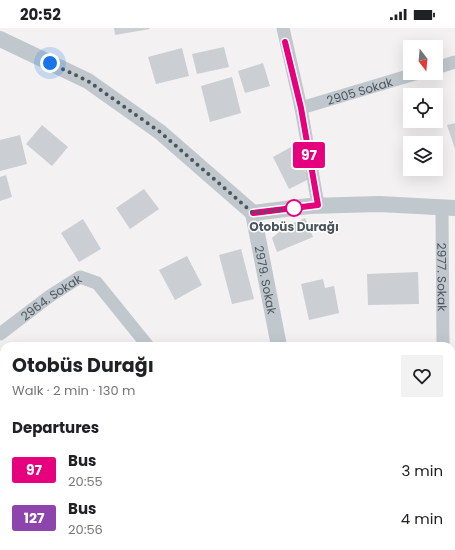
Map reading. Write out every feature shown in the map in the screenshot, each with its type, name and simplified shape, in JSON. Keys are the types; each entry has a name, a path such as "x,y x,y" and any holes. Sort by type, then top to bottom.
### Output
{"street":[{"path":"283,28 301,108 318,205"},
{"path":"0,39 88,81 160,132 253,213 318,205 379,204 448,208"},
{"path":"443,66 455,62"},
{"name":"2905 Sokak","path":"301,108 403,77"},
{"name":"2977. Sokak","path":"443,342 448,208"},
{"name":"2979. Sokak","path":"253,213 278,342"},
{"name":"2964. Sokak","path":"0,334 50,296 80,277 97,283 145,342"}],"building":[{"path":"114,28 149,28 150,29 115,35"},
{"path":"224,47 229,67 197,74 192,54"},
{"path":"182,48 189,76 156,84 148,57"},
{"path":"263,63 270,86 245,93 238,71"},
{"path":"232,77 241,113 210,122 201,86"},
{"path":"455,123 455,149 447,125"},
{"path":"42,125 68,147 52,166 26,144"},
{"path":"20,135 27,164 0,171 0,140"},
{"path":"293,146 309,179 289,189 273,157"},
{"path":"6,175 12,197 0,201 0,177"},
{"path":"144,189 159,209 130,229 116,208"},
{"path":"305,218 313,237 277,252 272,238 285,227"},
{"path":"83,219 101,249 79,262 61,233"},
{"path":"241,249 254,299 232,304 219,255"},
{"path":"187,256 202,285 175,300 159,270"},
{"path":"418,272 419,304 368,305 367,274"},
{"path":"323,279 325,288 334,286 339,313 309,320 301,284"}],"bus line":[{"name":"97","path":"253,213 318,205 301,108 285,42"}],"place":[{"name":"Otobüs Durağı","path":"294,208"}],"route":[{"path":"50,63 88,81 160,132 253,213 294,208"}]}
